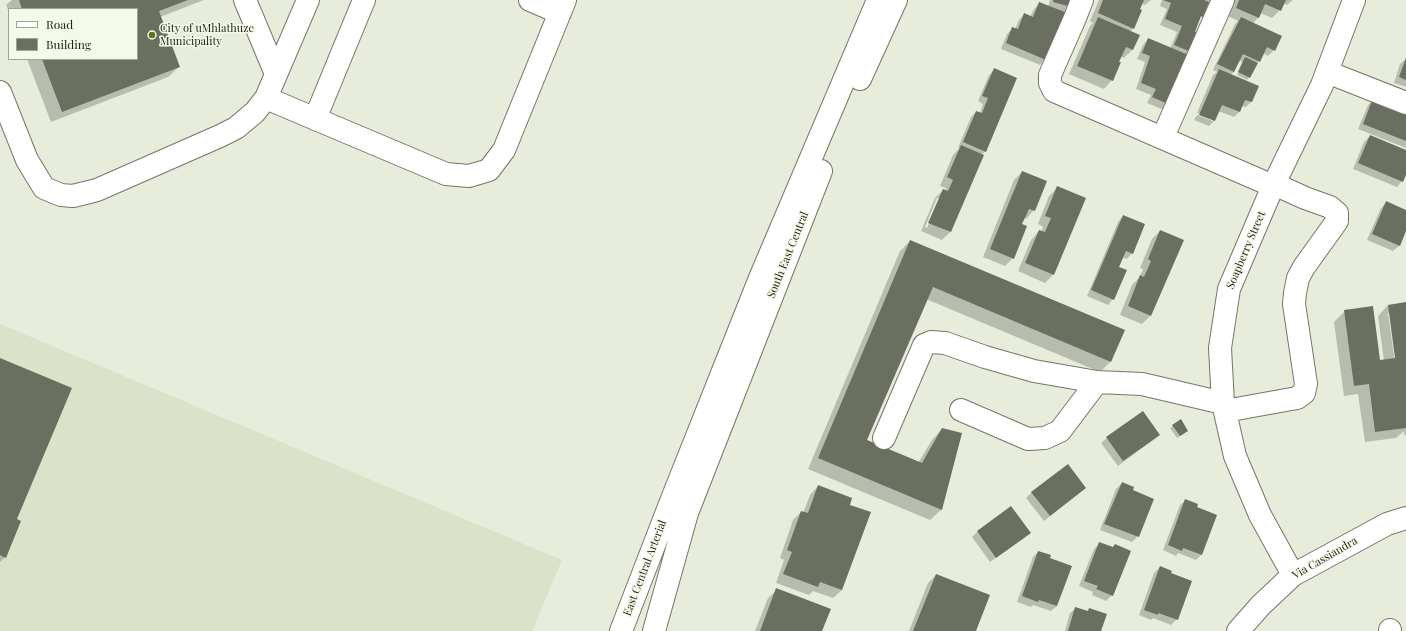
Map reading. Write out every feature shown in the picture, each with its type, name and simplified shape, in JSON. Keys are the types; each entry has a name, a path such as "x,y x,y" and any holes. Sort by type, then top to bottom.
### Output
{"street":[{"path":"245,0 276,74"},
{"path":"0,92 27,160 44,188 62,195 73,196 97,190 236,128 255,112 266,98 308,0"},
{"path":"315,119 364,0"},
{"path":"266,98 446,174 469,176 489,170 504,150 562,6 530,0"},
{"name":"South East Central","path":"678,509 760,278 878,0"},
{"name":"South East Central","path":"678,509 850,98 896,0"},
{"path":"884,438 924,345 931,342 945,343 1034,371 1097,382 1142,384 1224,407 1297,398 1304,393 1306,384 1294,304 1295,293 1298,278 1304,267 1337,221 1337,213 1330,208 1054,91 1050,83 1050,75 1082,0"},
{"path":"1163,137 1223,0"},
{"name":"Soapberry Street","path":"1293,575 1260,515 1235,456 1224,407 1220,348 1229,289 1274,185 1322,85 1354,0"},
{"path":"1327,72 1406,103"},
{"path":"961,410 1028,439 1045,438 1060,431 1097,382"},
{"name":"East Central Arterial","path":"621,631 678,509"},
{"name":"East Central Arterial","path":"654,631 678,509"},
{"name":"Via Cassiandra","path":"1238,631 1261,604 1293,575 1387,524 1406,518"}],"shaded area":[{"path":"0,324 562,560 532,631 0,631"}],"building":[{"name":"City of uMhlathuze Municipality","path":"19,0 188,0 159,11 180,67 62,112 42,60 138,60 138,8 22,8"},
{"path":"1053,0 1078,0 1075,8 1053,2"},
{"path":"1103,0 1144,0 1140,9 1142,10 1134,29 1098,13"},
{"path":"1163,0 1204,0 1209,2 1203,17 1201,16 1195,32 1199,33 1191,52 1174,45 1182,26 1165,19 1171,3"},
{"path":"1239,0 1286,0 1281,11 1265,4 1259,18 1236,8"},
{"path":"1039,2 1070,14 1046,60 1006,43 1012,27 1018,29 1024,13 1033,17"},
{"path":"1098,17 1140,35 1133,50 1126,47 1113,81 1077,66"},
{"path":"1241,17 1282,36 1275,51 1267,47 1260,62 1243,54 1234,72 1217,64"},
{"path":"1148,38 1191,56 1170,105 1152,97 1156,89 1141,83 1150,56 1142,53"},
{"path":"1245,57 1258,63 1250,78 1238,72"},
{"path":"1406,58 1406,80 1399,77"},
{"path":"994,68 1017,78 986,152 963,142 976,111 982,113 988,98 982,96"},
{"path":"1219,69 1259,86 1252,102 1245,100 1240,112 1222,105 1215,121 1199,115"},
{"path":"1373,98 1406,112 1406,141 1363,124"},
{"path":"1370,135 1406,150 1406,175 1403,182 1358,163"},
{"path":"961,145 984,155 951,232 928,223 943,189 948,191 953,180 947,177"},
{"path":"1022,171 1047,181 1035,211 1029,209 1022,224 1027,226 1014,259 990,249"},
{"path":"1057,186 1086,198 1054,275 1025,263 1039,230 1045,232 1051,218 1045,216"},
{"path":"1386,201 1406,210 1406,231 1400,246 1372,234"},
{"path":"1123,215 1145,224 1133,254 1126,251 1119,267 1127,270 1114,300 1091,290"},
{"path":"1160,230 1184,240 1151,316 1128,306 1140,275 1144,277 1151,261 1148,259"},
{"path":"910,240 1125,330 1111,362 933,287 867,440 922,463 942,428 962,433 942,510 818,458"},
{"path":"1406,302 1406,428 1375,432 1369,384 1354,386 1344,310 1373,306 1380,360 1395,358 1388,305"},
{"path":"0,358 72,388 17,519 21,521 6,558 0,555"},
{"path":"1143,411 1160,435 1123,461 1106,437"},
{"path":"1181,419 1188,431 1180,436 1172,425"},
{"path":"1068,464 1086,488 1050,516 1031,492"},
{"path":"1122,482 1134,487 1133,490 1154,499 1139,537 1104,524"},
{"path":"818,485 852,498 850,505 871,512 842,590 820,582 818,587 783,574 792,552 787,550 801,511 808,513"},
{"path":"1185,499 1198,504 1197,507 1217,515 1202,555 1183,548 1182,551 1168,545"},
{"path":"1011,506 1031,533 996,558 977,531"},
{"path":"1099,542 1113,547 1115,544 1131,551 1113,596 1096,589 1098,586 1084,581"},
{"path":"1038,551 1051,555 1050,558 1072,566 1057,606 1039,600 1038,602 1022,596"},
{"path":"1160,566 1172,571 1171,573 1192,581 1178,620 1144,610"},
{"path":"936,574 990,595 976,631 913,631"},
{"path":"776,588 831,609 822,631 760,631"},
{"path":"1075,607 1088,611 1089,608 1107,614 1101,631 1068,631"}],"place":[{"name":"City of uMhlathuze Municipality","path":"152,35"}]}
